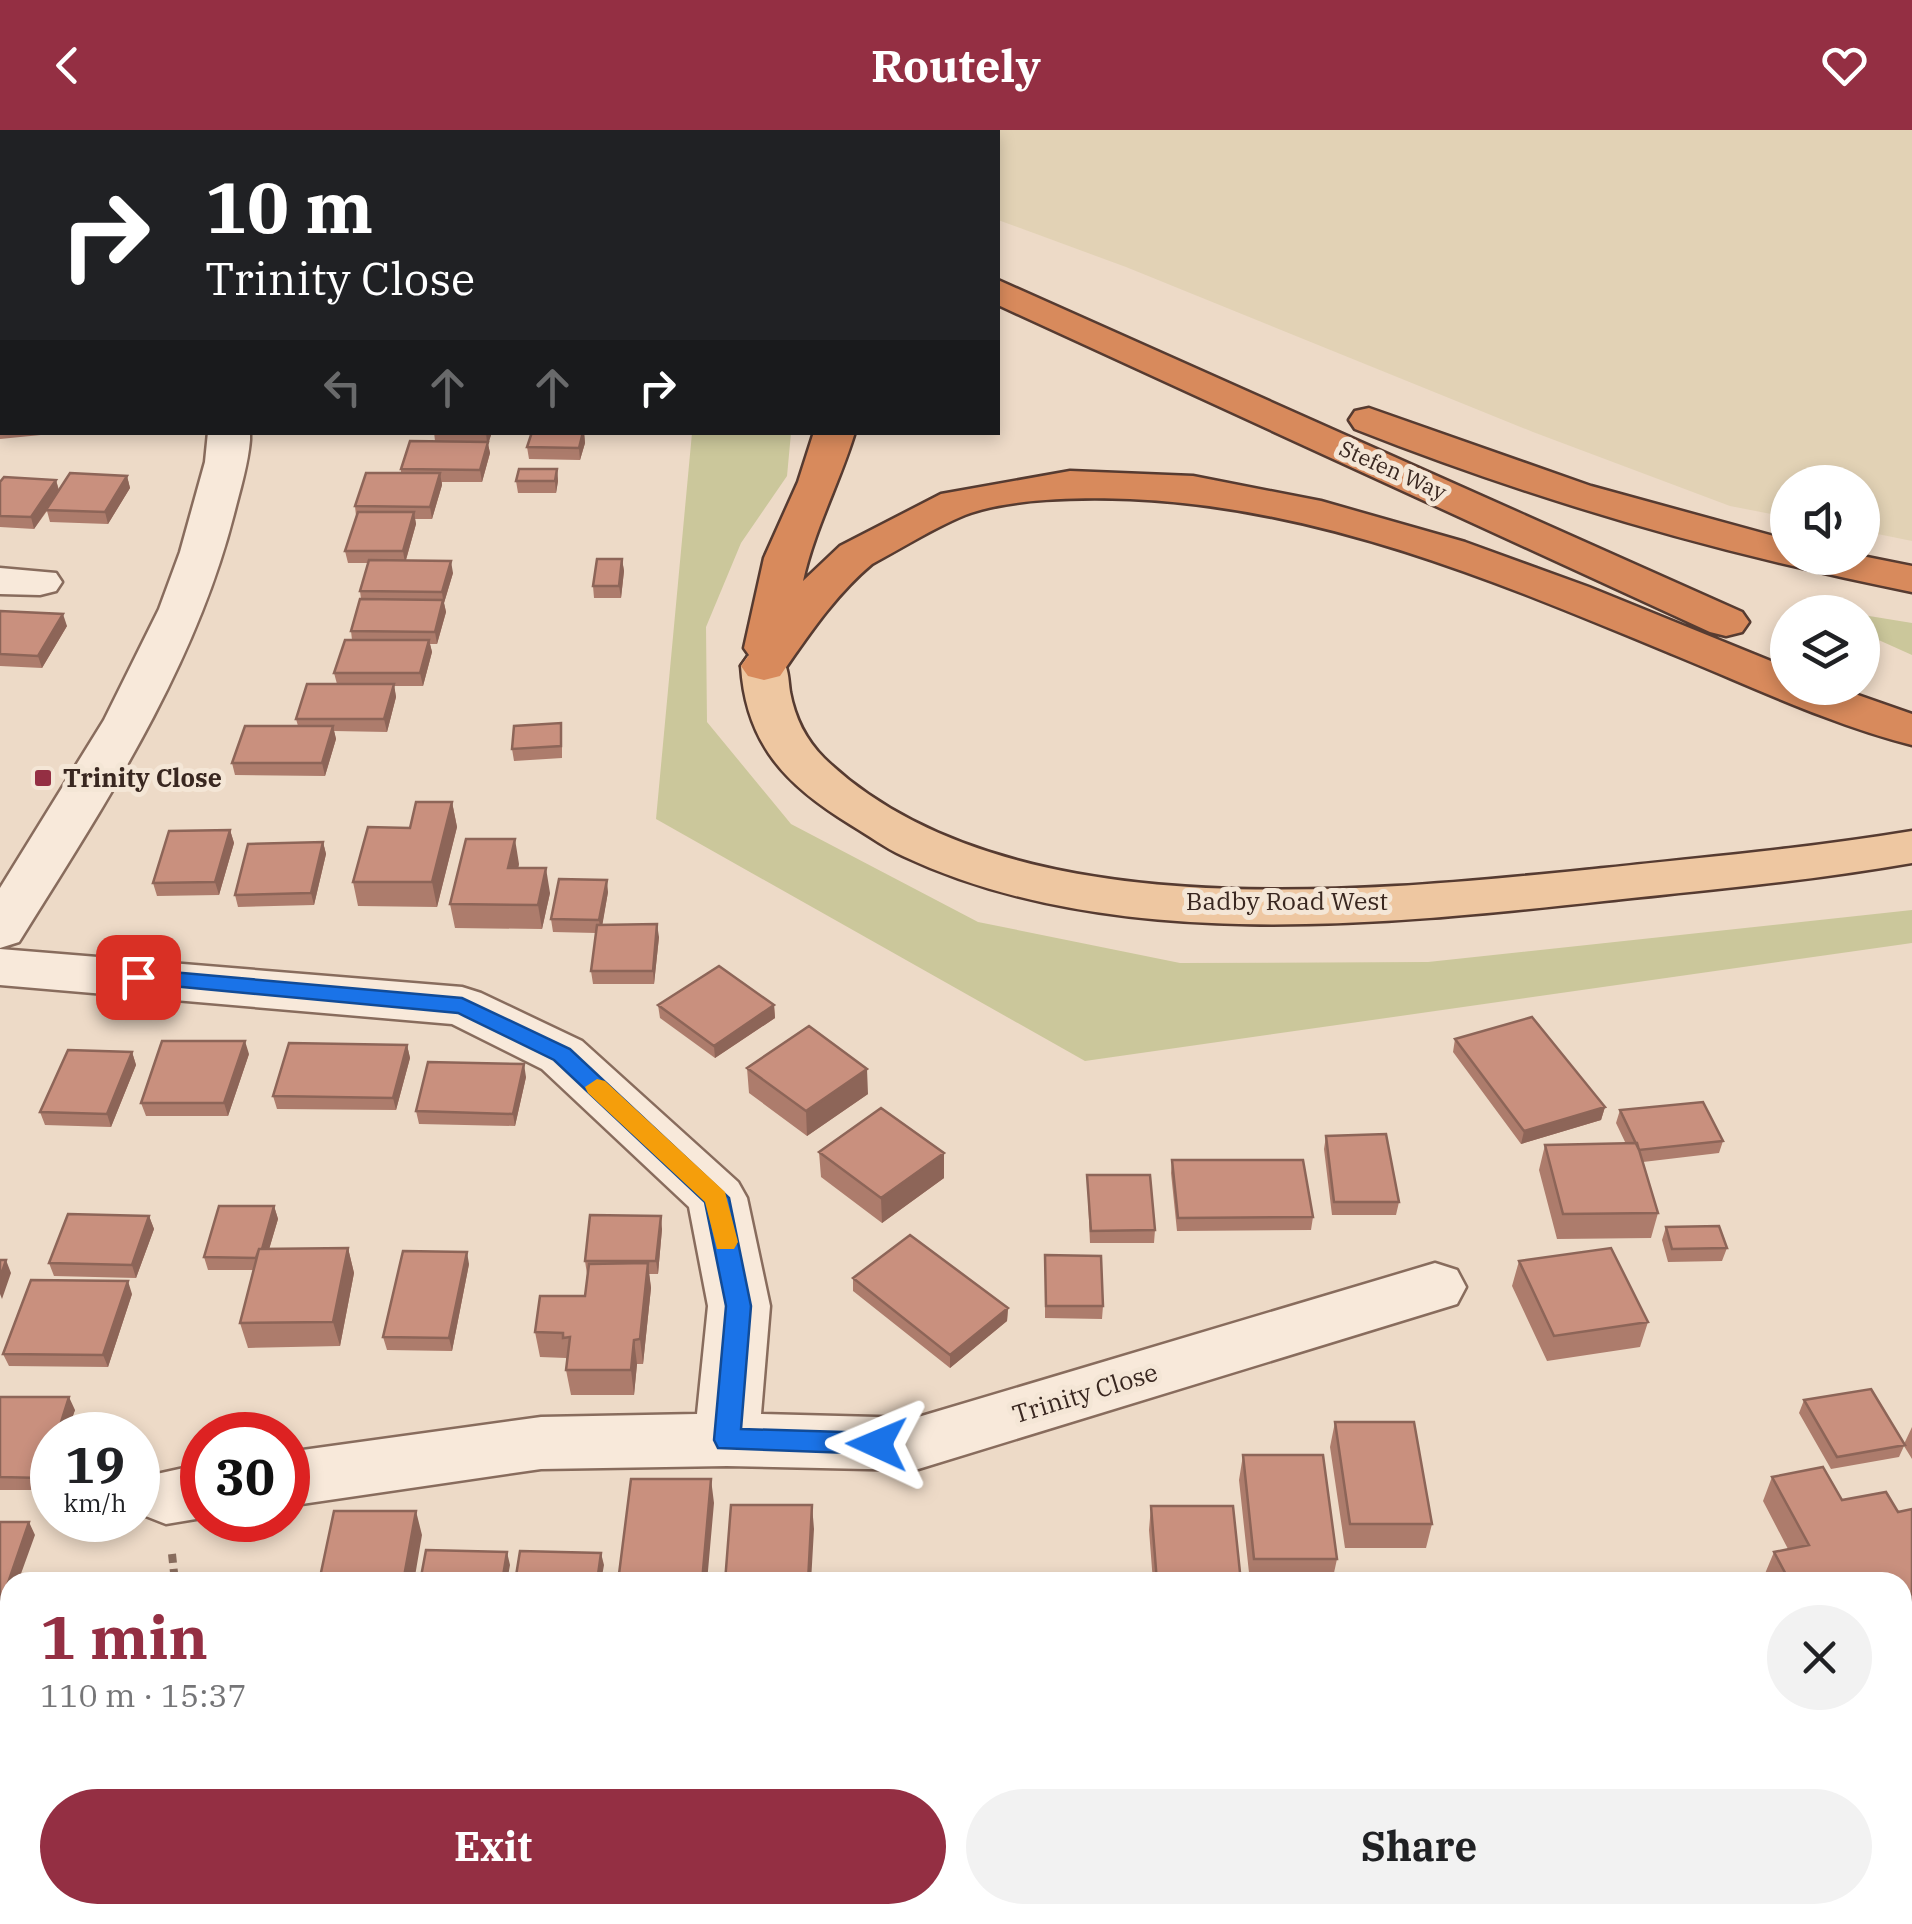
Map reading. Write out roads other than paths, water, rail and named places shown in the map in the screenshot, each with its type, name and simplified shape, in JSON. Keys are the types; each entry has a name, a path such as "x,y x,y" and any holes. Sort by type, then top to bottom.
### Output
{"highway":[{"path":"1014,298 1204,354 1474,462 1660,521 1770,548"},
{"name":"Stefen Way","path":"1014,298 1770,644"},
{"path":"764,666 786,558 835,435"},
{"path":"764,666 822,586 856,554 900,528 945,508 1017,489 1077,484 1215,492 1324,512 1456,553 1770,678"},
{"path":"1880,572 1912,578"},
{"path":"1880,698 1912,713"},
{"path":"1843,705 1912,730"}],"main road":[{"name":"Badby Road West","path":"764,666 765,700 780,739 811,775 855,808 907,838 970,865 1050,886 1206,905 1303,906 1488,896 1912,846"}],"street":[{"path":"0,930 84,794 165,646 209,535 228,435"},
{"path":"0,967 462,1006 562,1055 717,1198 738,1306 727,1440"},
{"name":"Trinity Close","path":"310,1476 541,1443 727,1440 915,1444 1435,1287"}],"place":[{"name":"Trinity Close","path":"43,778"}]}
